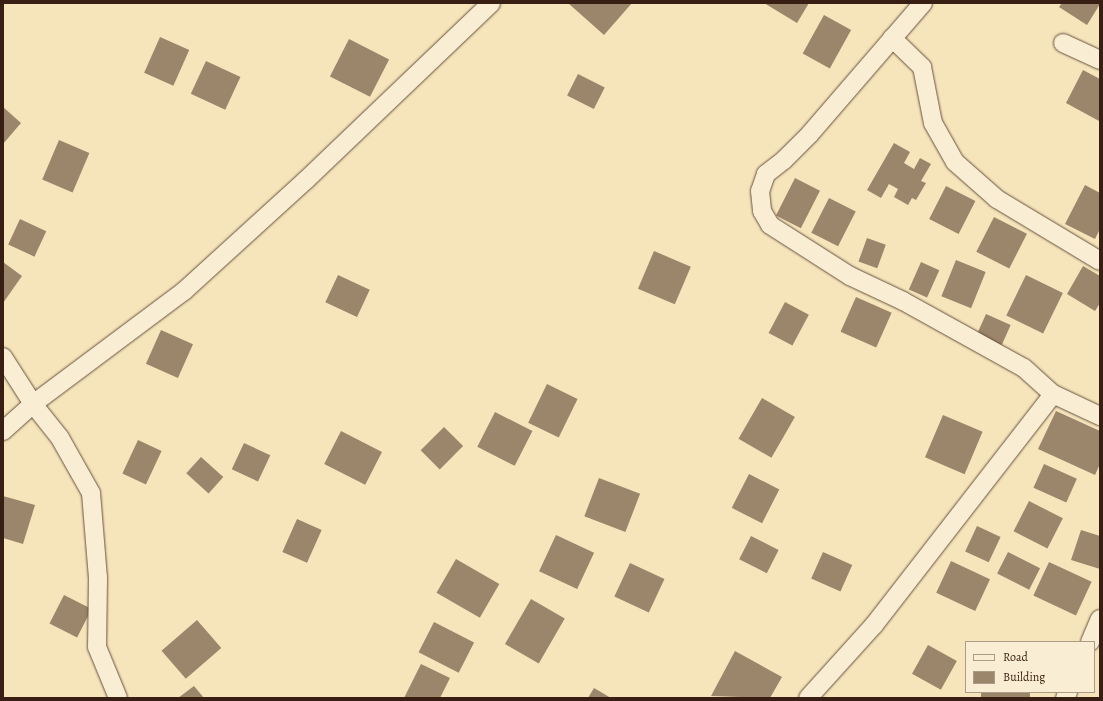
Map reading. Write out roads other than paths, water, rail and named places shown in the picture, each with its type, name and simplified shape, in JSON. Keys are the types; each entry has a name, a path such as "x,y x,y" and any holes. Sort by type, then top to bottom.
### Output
{"street":[{"path":"3,431 33,404 184,291 306,180 491,3"},
{"path":"922,3 810,134 784,160 766,174 760,191 762,211 770,225 850,276 903,301 1024,368 1053,394 1100,416"},
{"path":"892,38 922,67 933,123 955,162 1003,203 1100,261"},
{"path":"1063,43 1100,60"},
{"path":"3,357 33,404 60,438 91,493 98,578 96,647 118,698"},
{"path":"808,698 874,625 1053,394"},
{"path":"1090,641 1100,619"}]}
